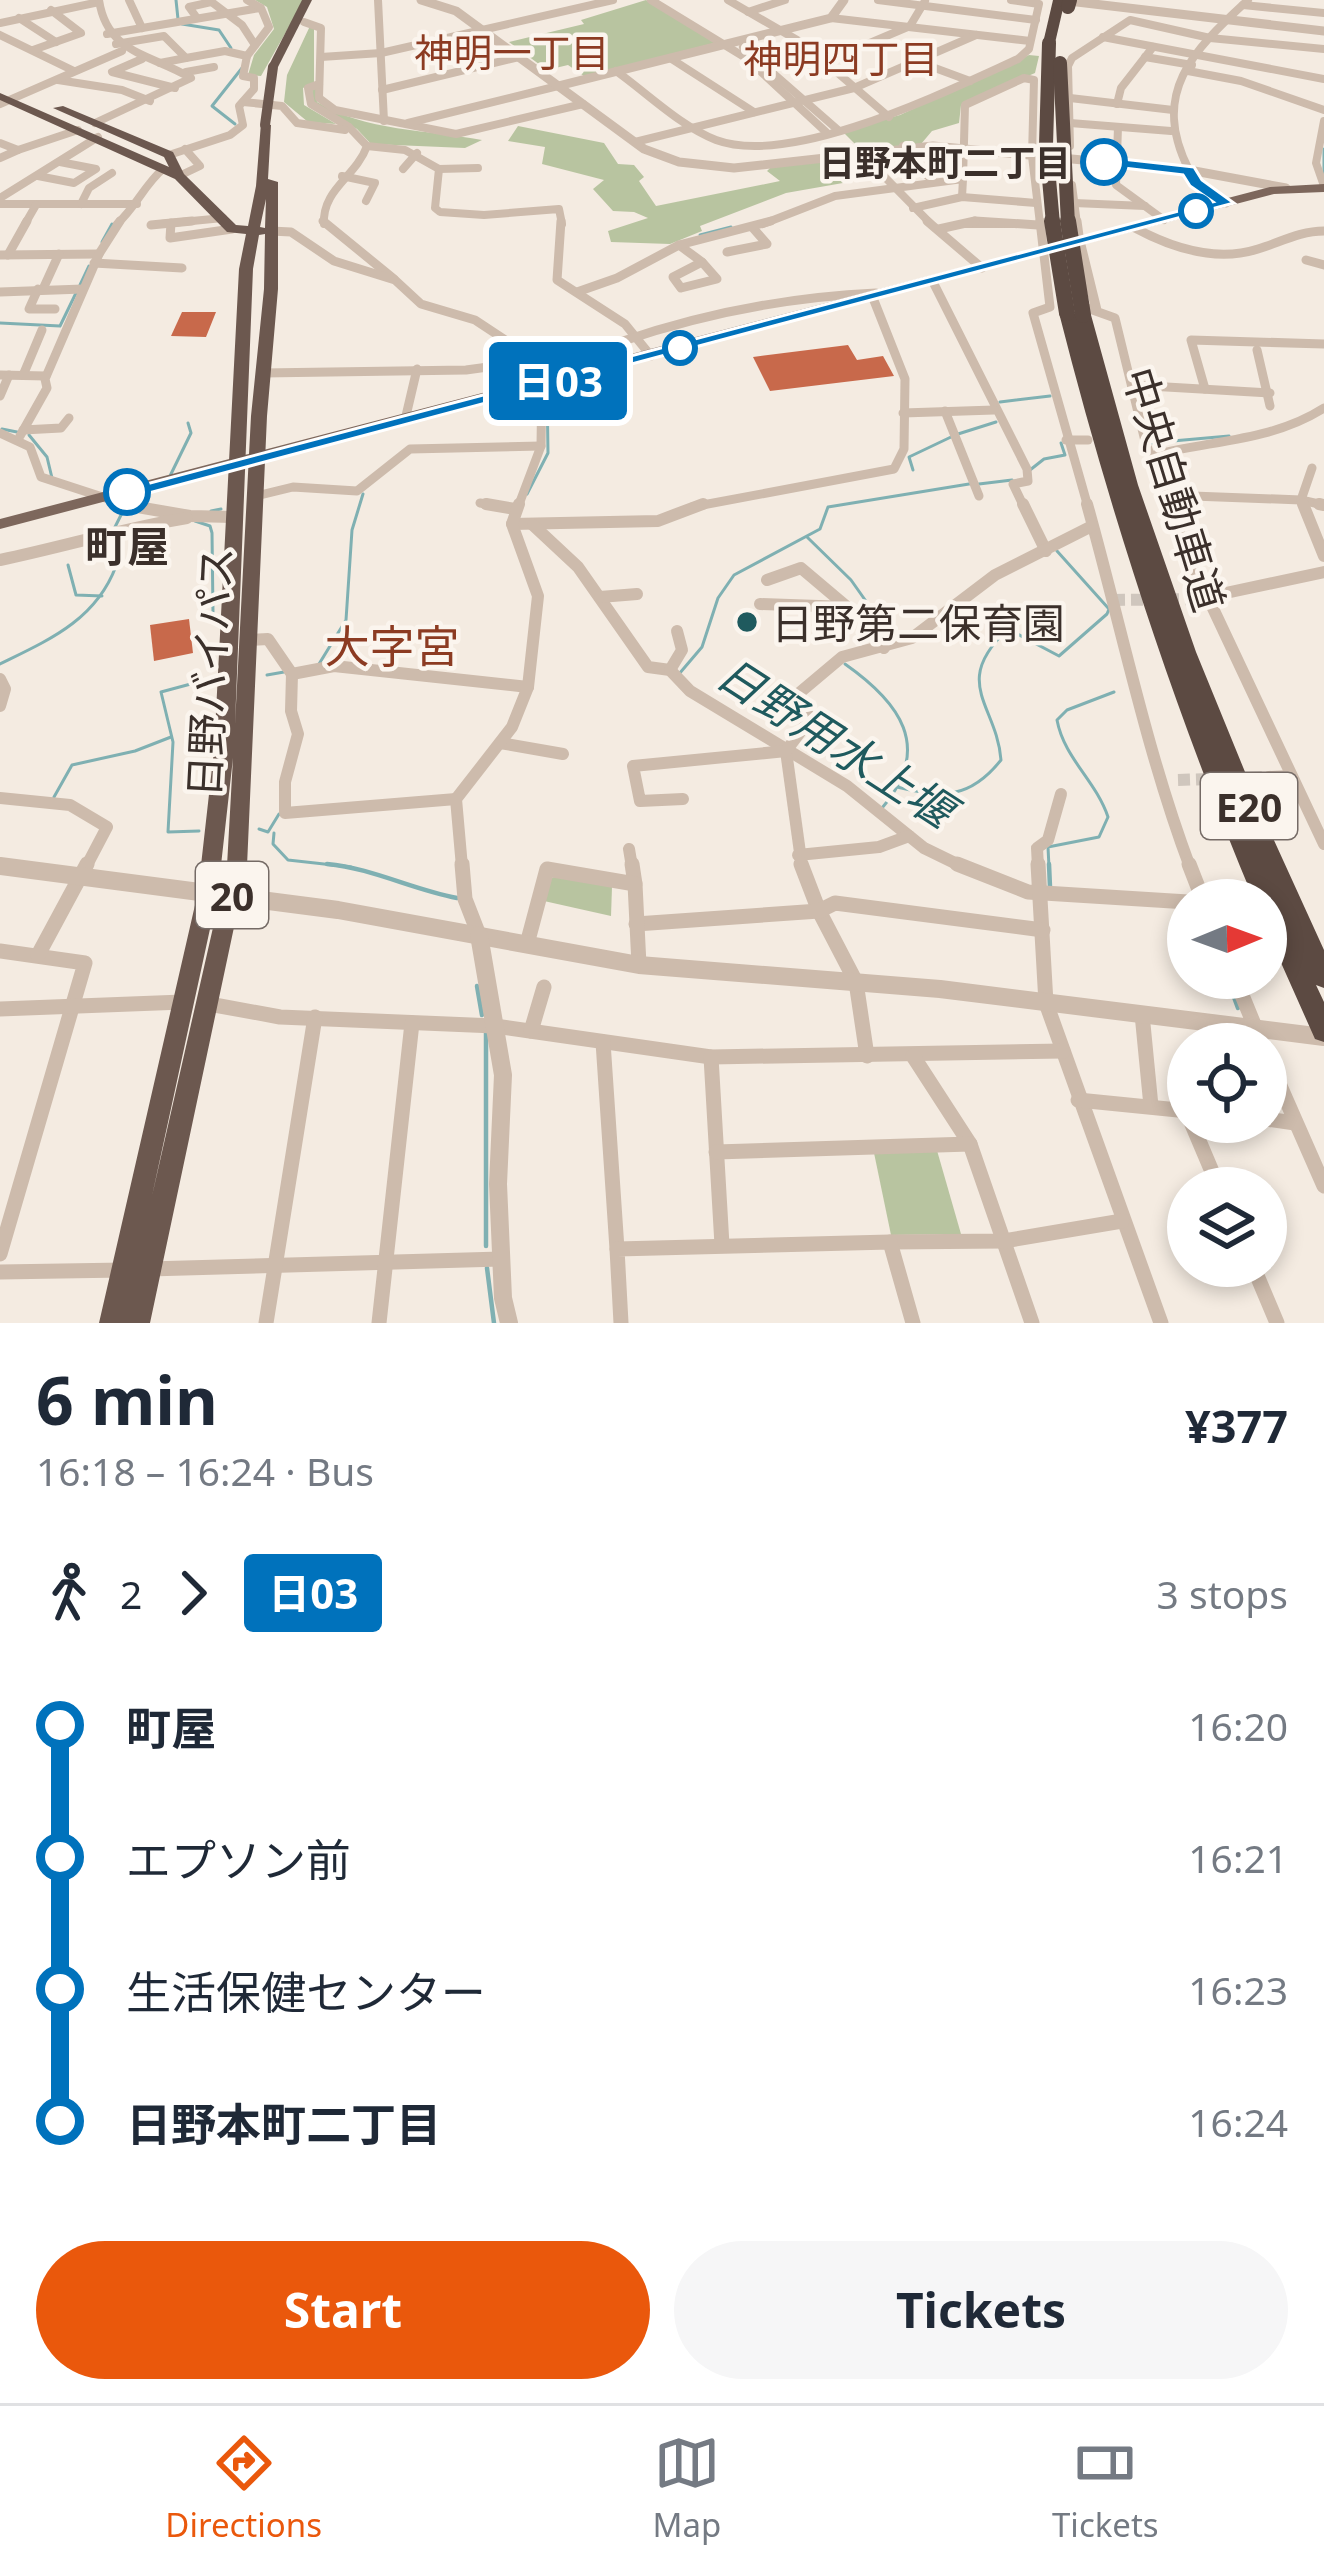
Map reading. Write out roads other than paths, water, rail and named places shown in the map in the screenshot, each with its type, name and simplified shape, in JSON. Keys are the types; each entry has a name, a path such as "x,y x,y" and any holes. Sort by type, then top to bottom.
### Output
{"highway":[{"name":"日野バイパス","path":"277,68 312,0"},
{"name":"日野バイパス","path":"112,1323 136,1269 209,1004 220,893 234,464 246,269 277,68 312,0"},
{"name":"中央自動車道","path":"1063,3 1055,43 1074,311 1141,579 1257,879"},
{"path":"0,82 95,123 166,162 228,224 253,232 272,231"},
{"path":"3,100 166,162"},
{"name":"日野バイパス","path":"137,1323 136,1269 183,1002 242,821 272,231 270,124"},
{"name":"中央自動車道","path":"1074,311 1182,643 1312,970 1324,1034"},
{"name":"中央自動車道","path":"1287,932 1312,970"}],"main road":[{"path":"0,524 1226,203 1286,188 1324,187"}],"street":[{"path":"129,0 142,28"},
{"path":"21,433 47,388 46,376 115,226 139,204 166,162 243,125 243,102 254,89 254,78 242,76 247,56 268,27 260,8 247,0"},
{"path":"378,0 384,121"},
{"path":"423,0 442,5 483,30 635,142 680,162 723,168 903,146 964,148 1189,170 1286,188"},
{"path":"442,5 463,0"},
{"path":"321,57 381,53 613,0"},
{"path":"651,0 730,43 826,132"},
{"path":"665,0 730,43 838,130"},
{"path":"728,0 780,30 889,117"},
{"path":"748,11 785,0"},
{"path":"831,18 844,0"},
{"path":"878,0 1036,20"},
{"path":"616,71 719,141 737,144 838,130 889,117 1026,54 1040,4 1011,0"},
{"path":"0,23 99,1 107,34 119,48 191,78 95,123"},
{"path":"197,18 189,7 210,1 242,25 255,45"},
{"path":"1226,203 1196,183 1171,131 1177,89 1224,20 1245,2 1324,13"},
{"path":"824,62 910,26 924,3"},
{"path":"1063,3 1324,31"},
{"path":"107,34 260,8"},
{"path":"1280,26 1282,9"},
{"path":"32,50 81,33 51,10"},
{"path":"19,18 56,42"},
{"path":"401,125 831,18 1030,41"},
{"path":"1074,311 1080,243 1070,159 1072,58 1130,20 1210,38 1324,49"},
{"path":"304,22 321,28 320,98 326,106 401,125 465,134 584,104"},
{"path":"635,142 854,88 976,34"},
{"path":"0,35 74,70"},
{"path":"3,100 58,80 119,48 164,36 186,58"},
{"path":"1102,37 1324,79"},
{"path":"1117,104 1121,88 1153,46"},
{"path":"156,64 225,51 247,56"},
{"path":"62,64 87,55 95,60"},
{"path":"382,90 519,57"},
{"path":"1145,57 1324,110"},
{"path":"670,58 754,112"},
{"path":"142,59 112,72 175,88"},
{"path":"914,61 970,81"},
{"path":"183,73 214,67"},
{"path":"962,197 965,105 1024,78 1034,80 1031,156 1041,252 1074,311"},
{"path":"58,80 122,90 150,100"},
{"path":"320,84 308,88 311,104 367,146 400,146 439,170 478,168"},
{"path":"1032,95 1173,110"},
{"path":"243,102 282,106 297,123 334,126 357,135"},
{"path":"1070,123 1171,131"},
{"path":"1324,125 1316,163 1324,187"},
{"path":"1118,127 1116,185 1164,220"},
{"path":"0,158 78,130"},
{"path":"0,201 98,137"},
{"path":"0,142 18,150"},
{"path":"367,146 364,157 341,176 324,202 323,223 421,304 475,320 532,361 541,380 541,446 512,524 538,596 528,687 520,712 456,799 465,899 479,935 502,1075 501,1259 509,1323"},
{"path":"903,146 909,162 934,181"},
{"path":"179,176 200,166 185,149"},
{"path":"860,152 913,208 982,268"},
{"path":"403,169 417,153"},
{"path":"59,162 96,169 60,193"},
{"path":"439,170 435,208 440,212 484,215 559,209 564,223 555,276 638,337 651,356"},
{"path":"81,205 89,188 112,173"},
{"path":"37,176 74,184"},
{"path":"341,176 375,182 366,201"},
{"path":"577,292 617,278 680,245 722,231 753,228 835,196 963,178"},
{"path":"913,208 962,197 1036,203"},
{"path":"0,201 139,204"},
{"path":"1074,203 1148,206"},
{"path":"4,255 36,205"},
{"path":"940,229 975,221 1038,225"},
{"path":"151,225 171,223 170,238 228,224"},
{"path":"728,252 766,244 753,228"},
{"path":"1135,228 1169,247 1246,252 1310,230 1324,230"},
{"path":"272,231 291,232 334,261 395,280"},
{"path":"680,245 702,262"},
{"path":"4,255 59,254 182,268"},
{"path":"55,308 29,309 59,254"},
{"path":"1306,260 1324,266"},
{"path":"933,282 1028,472 1028,481 1013,484 1046,551"},
{"path":"0,292 83,289"},
{"path":"512,524 658,521 697,505 894,469 906,446 907,381 898,365 882,296 824,296 638,337 541,380"},
{"path":"1195,879 1158,781 1141,696 1033,313 1074,311 1115,318 1150,456 1207,597 1324,844"},
{"path":"24,373 36,333"},
{"path":"1205,389 1191,340 1324,344"},
{"path":"1132,386 1205,389 1270,400 1257,350"},
{"path":"263,373 324,367 454,374 532,361"},
{"path":"405,420 417,369"},
{"path":"0,396 4,375 46,376"},
{"path":"1150,456 1203,442 1283,434 1324,408"},
{"path":"903,413 994,410"},
{"path":"945,412 974,492"},
{"path":"0,433 62,428 69,418"},
{"path":"21,433 40,460 41,477 98,500 194,516 232,517"},
{"path":"1066,440 1088,440"},
{"path":"1127,441 1145,441"},
{"path":"256,496 292,488 357,491 410,449 541,446"},
{"path":"1312,468 1301,500 1324,556"},
{"path":"1166,495 1324,505"},
{"path":"480,503 515,509"},
{"path":"0,560 96,540 120,529 194,516"},
{"path":"533,525 578,567 648,667 670,670 690,691 847,786 924,848 993,881 1167,900"},
{"path":"866,1056 856,982 819,911 798,855 789,748 810,719 798,694 842,657 912,638 995,575 1092,526"},
{"path":"767,580 801,568 847,607 875,622 884,648"},
{"path":"1207,597 1324,572"},
{"path":"600,597 638,594"},
{"path":"760,604 847,607"},
{"path":"670,670 682,650 676,631"},
{"path":"248,640 268,639 292,674 291,711 298,734 285,782 285,812 456,799"},
{"path":"292,674 334,666 528,687"},
{"path":"0,679 5,689 0,706"},
{"path":"500,742 563,754"},
{"path":"683,799 640,801 633,766 789,748"},
{"path":"1269,777 1291,776"},
{"path":"1158,781 1178,781"},
{"path":"1061,794 1048,840 1037,848 1046,1003 1161,1323"},
{"path":"0,798 70,805 107,827 38,956"},
{"path":"798,855 879,847 909,836"},
{"path":"629,848 639,965"},
{"path":"0,866 220,893 639,965 856,982 1190,1023"},
{"path":"527,944 547,869 635,884"},
{"path":"636,924 819,911 835,903 1042,930"},
{"path":"0,951 85,963 0,1254"},
{"path":"531,1031 544,987"},
{"path":"0,1010 74,1003 183,1002"},
{"path":"209,1004 280,1017 495,1026 711,1057 1064,1051"},
{"path":"1142,1014 1151,1106"},
{"path":"266,1323 315,1018"},
{"path":"379,1323 412,1022"},
{"path":"1287,1035 1324,1034"},
{"path":"603,1042 622,1323"},
{"path":"913,1056 970,1144 1032,1323"},
{"path":"711,1057 722,1245"},
{"path":"1078,1100 1167,1109"},
{"path":"1287,1104 1319,1166 1324,1186"},
{"path":"1287,1122 1295,1123"},
{"path":"716,1152 970,1144"},
{"path":"617,1250 1004,1240 1122,1221"},
{"path":"890,1242 914,1323"},
{"path":"0,1272 501,1259"},
{"path":"1262,1287 1277,1323"}],"waterway":[{"path":"176,0 178,19"},
{"path":"182,24 219,30 231,48"},
{"path":"235,124 212,106 242,68"},
{"name":"日野用水上堰","path":"1324,149 1324,173"},
{"path":"102,242 112,224"},
{"path":"700,235 731,227"},
{"path":"80,285 89,266"},
{"path":"0,323 60,326 76,293"},
{"path":"527,494 548,453 547,387"},
{"path":"1000,402 1050,396"},
{"path":"958,434 996,422"},
{"path":"170,476 191,433 188,423"},
{"path":"2,429 17,432"},
{"path":"29,435 47,457 52,478"},
{"name":"日野用水上堰","path":"1150,443 1229,436"},
{"path":"913,470 909,457 951,437"},
{"name":"日野用水上堰","path":"1030,470 1044,459 1065,455 1061,443"},
{"name":"日野用水上堰","path":"979,484 1012,480"},
{"name":"日野用水上堰","path":"679,674 702,647 718,598 734,575 820,529 828,507 969,484"},
{"path":"138,500 155,489"},
{"path":"319,664 346,620 352,530 363,494"},
{"path":"211,511 221,509"},
{"path":"114,529 123,511"},
{"path":"195,521 210,526 212,533 213,613"},
{"path":"807,537 851,580 875,614"},
{"path":"98,544 116,566 100,596"},
{"path":"897,787 942,794 967,789 1001,760 979,680 991,648 1008,629 1059,656 1107,614 1109,609 1057,551"},
{"path":"68,565 76,595 100,596"},
{"path":"0,664 69,626 100,596"},
{"path":"845,664 881,694 903,727 906,765 897,787"},
{"path":"267,675 284,672"},
{"path":"199,831 168,832 173,742 161,692 213,678"},
{"path":"1049,867 1048,847 1099,837 1108,817 1066,746 1057,720 1067,710 1114,692"},
{"path":"54,797 72,765 135,751 171,737"},
{"path":"882,808 897,787"},
{"path":"259,829 268,832 279,814"},
{"path":"274,833 273,844 288,860 332,865"},
{"path":"327,864 332,865"},
{"path":"1049,864 1050,887"},
{"path":"332,865 351,867"},
{"path":"332,865 457,898"},
{"path":"477,986 482,1015"},
{"name":"日野用水上堰","path":"1235,999 1238,1008"},
{"path":"486,1033 486,1246"},
{"path":"487,1268 494,1323"}],"tunnel":[{"path":"1113,600 1208,599"},
{"path":"1178,780 1269,777"}],"place":[{"name":"日野本町二丁目","path":"1104,162"},
{"name":"町屋","path":"127,492"},
{"name":"日野第二保育園","path":"747,622"}],"district":[{"name":"神明一丁目","path":"512,51"},
{"name":"神明四丁目","path":"841,57"},
{"name":"大字宮","path":"392,645"}]}
